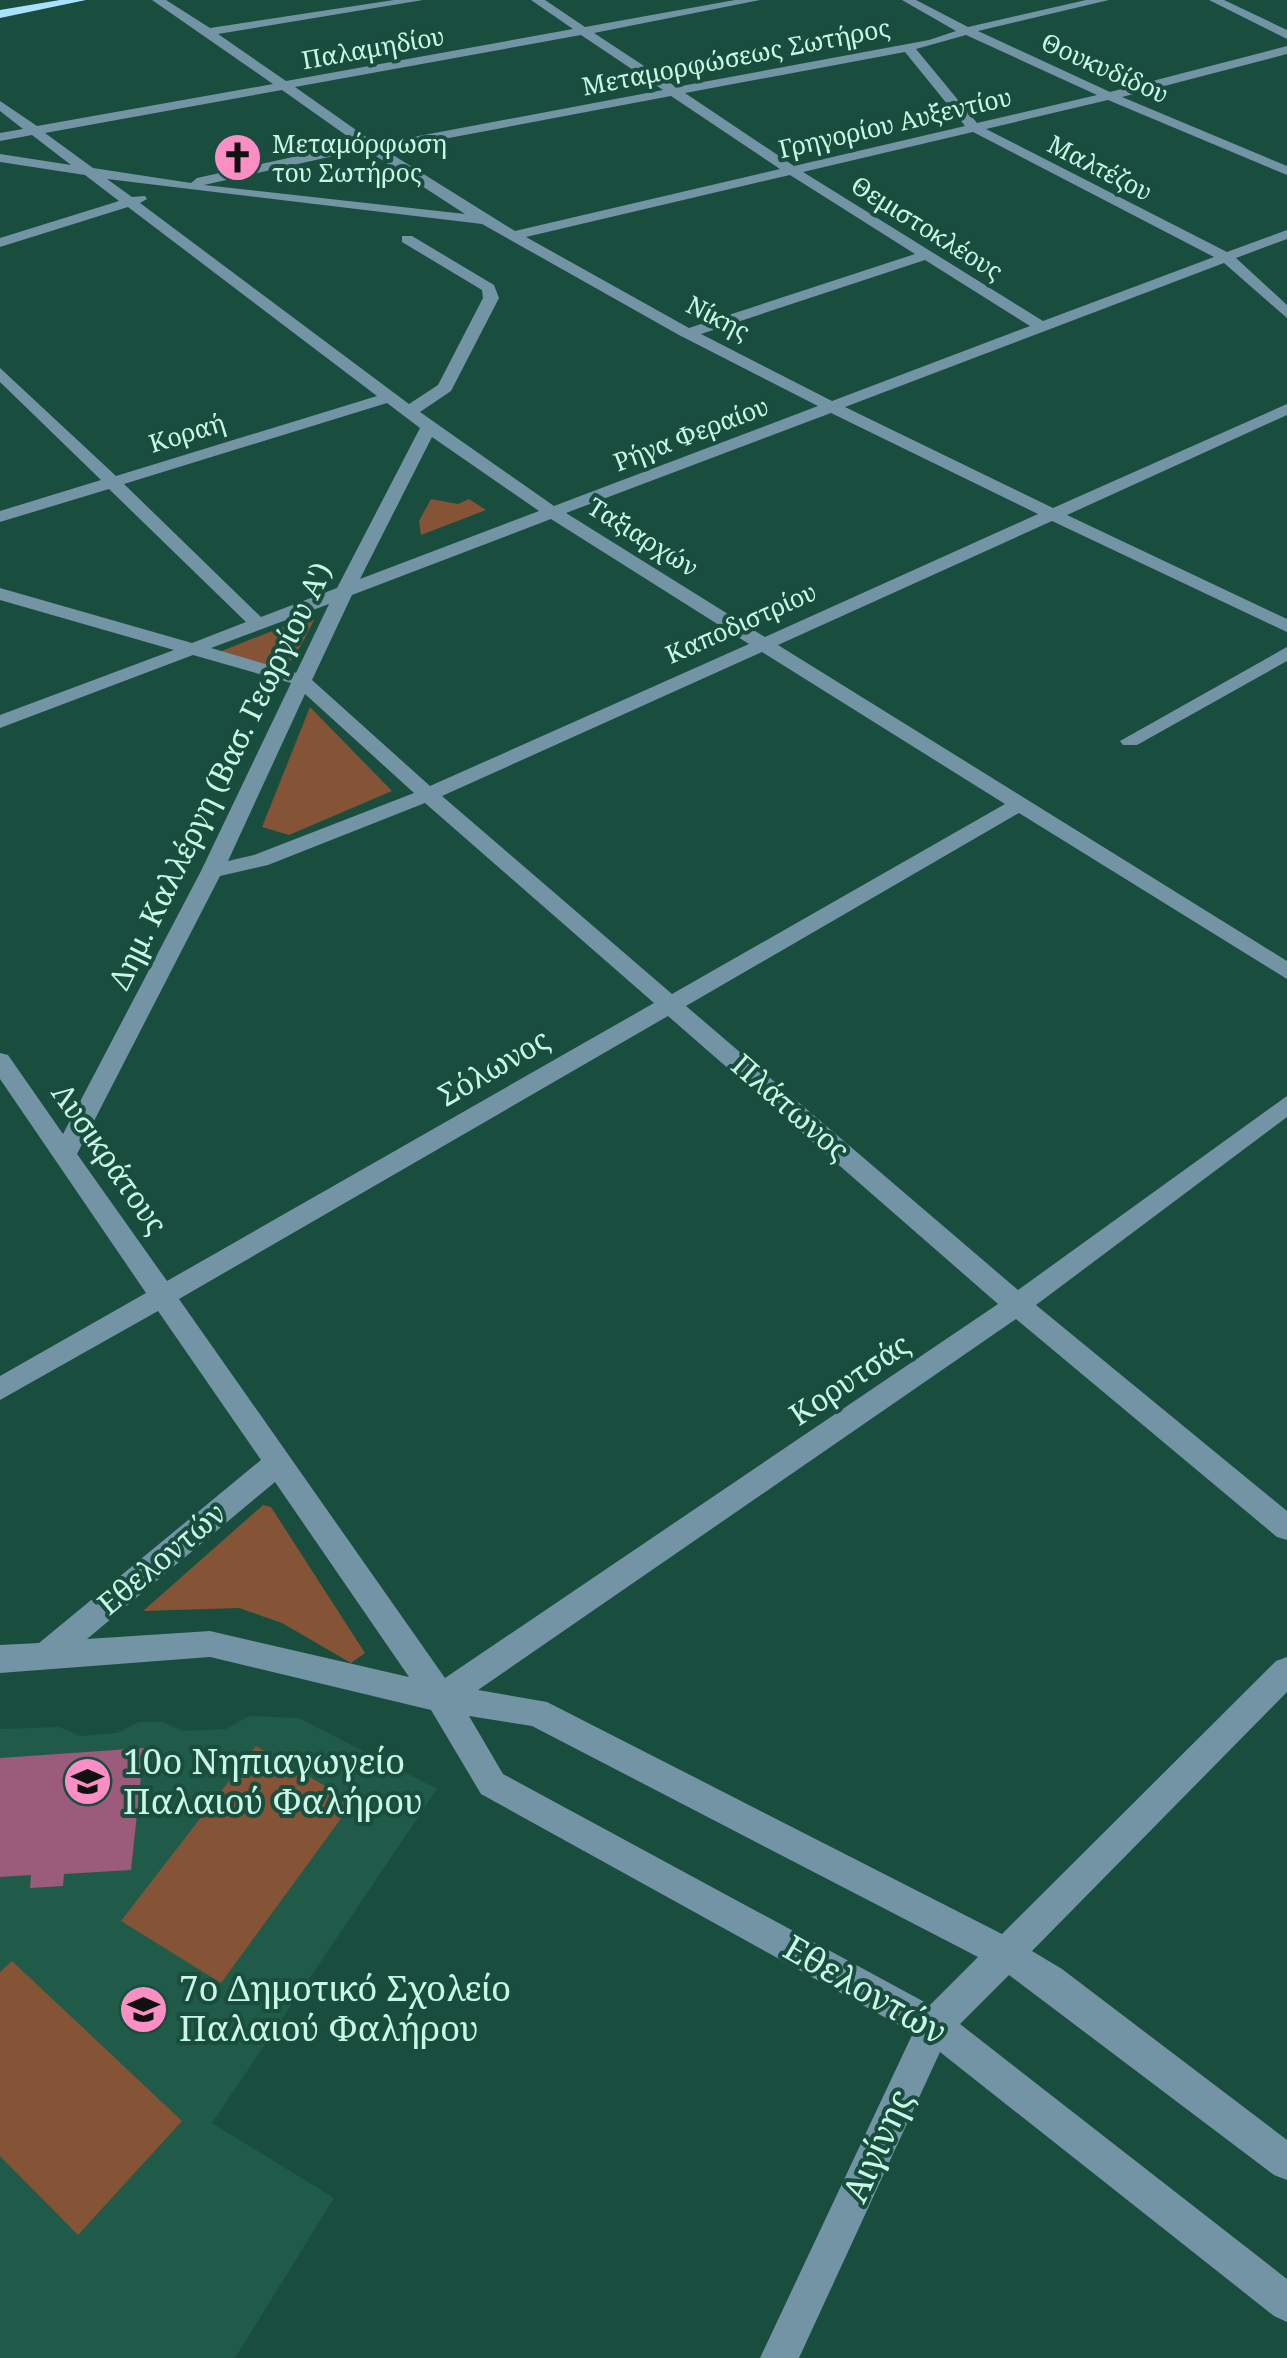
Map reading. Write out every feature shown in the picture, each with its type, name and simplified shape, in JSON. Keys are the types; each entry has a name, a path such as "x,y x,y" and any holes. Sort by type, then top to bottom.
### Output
{"main road":[{"path":"0,14 80,0"}],"street":[{"name":"Νίκης","path":"158,0 371,146 513,236 836,406 1287,626"},
{"path":"209,32 417,0"},
{"name":"Θεμιστοκλέους","path":"537,0 791,170 1044,328"},
{"name":"Παλαμηδίου","path":"0,137 754,0"},
{"name":"Θουκυδίδου","path":"908,0 1109,96 1287,171"},
{"name":"Μεταμορφώσεως Σωτήρος","path":"0,243 180,186 371,146 908,47 1104,0"},
{"path":"1215,0 1287,35"},
{"name":"Μαλτέζου","path":"908,47 972,127 1226,257 1287,312"},
{"name":"Γρηγορίου Αυξεντίου","path":"513,236 1109,96 1287,50"},
{"name":"Ταξιαρχών","path":"0,106 429,427 553,513 1287,971"},
{"path":"0,158 180,186 485,220"},
{"name":"Ρήγα Φεραίου","path":"0,722 1287,234"},
{"path":"407,240 489,288 491,298 445,388 409,412"},
{"path":"691,332 925,255"},
{"path":"0,373 256,623"},
{"name":"Κοραή","path":"0,517 389,396"},
{"name":"Καποδιστρίου","path":"212,871 260,860 428,796 1287,409"},
{"name":"Δημ. Καλλέργη (Βασ. Γεωργίου Α')","path":"66,1152 212,871 344,592 429,427"},
{"path":"0,594 301,680"},
{"path":"1130,741 1287,653"},
{"name":"Πλάτωνος","path":"301,680 428,796 1017,1306 1287,1528"},
{"name":"Σόλωνος","path":"6,1379 164,1295 1020,804"},
{"name":"Λυσικράτους","path":"0,1061 164,1295"},
{"name":"Κορυτσάς","path":"441,1698 1017,1306 1287,1105"},
{"name":"Εθελοντών","path":"164,1295 441,1698 492,1784 934,2026 1287,2303"},
{"name":"Εθελοντών","path":"45,1656 280,1462"},
{"name":"Εθελοντών","path":"0,1659 210,1644 441,1698 536,1712 632,1758 1008,1955 1050,1981 1287,2162"},
{"name":"Αιγίνης","path":"779,2358 934,2026 1287,1671"}],"shaded area":[{"path":"431,499 458,504 469,499 486,510 421,535 419,521"},
{"path":"310,616 314,620 295,655 278,668 219,652"},
{"path":"310,707 392,791 289,835 262,827"},
{"path":"263,1505 271,1507 365,1653 351,1663 282,1623 239,1608 143,1611"},
{"name":"7ο Δημοτικό Σχολείο Παλαιού Φαλήρου","path":"249,1716 299,1718 437,1789 212,2123 334,2198 235,2358 0,2358 0,1729 60,1727 80,1736 117,1733 139,1722 163,1722 183,1731 226,1729"},
{"path":"256,1746 353,1802 221,1983 121,1921"},
{"path":"12,1961 182,2121 78,2235 0,2156 0,1972"}],"building":[{"name":"10ο Νηπιαγωγείο Παλαιού Φαλήρου","path":"144,1748 131,1870 64,1874 63,1886 30,1888 31,1875 0,1877 0,1758"}],"place":[{"name":"Μεταμόρφωση του Σωτήρος","path":"237,158"},
{"name":"10ο Νηπιαγωγείο Παλαιού Φαλήρου","path":"88,1782"},
{"name":"7ο Δημοτικό Σχολείο Παλαιού Φαλήρου","path":"144,2009"}]}
